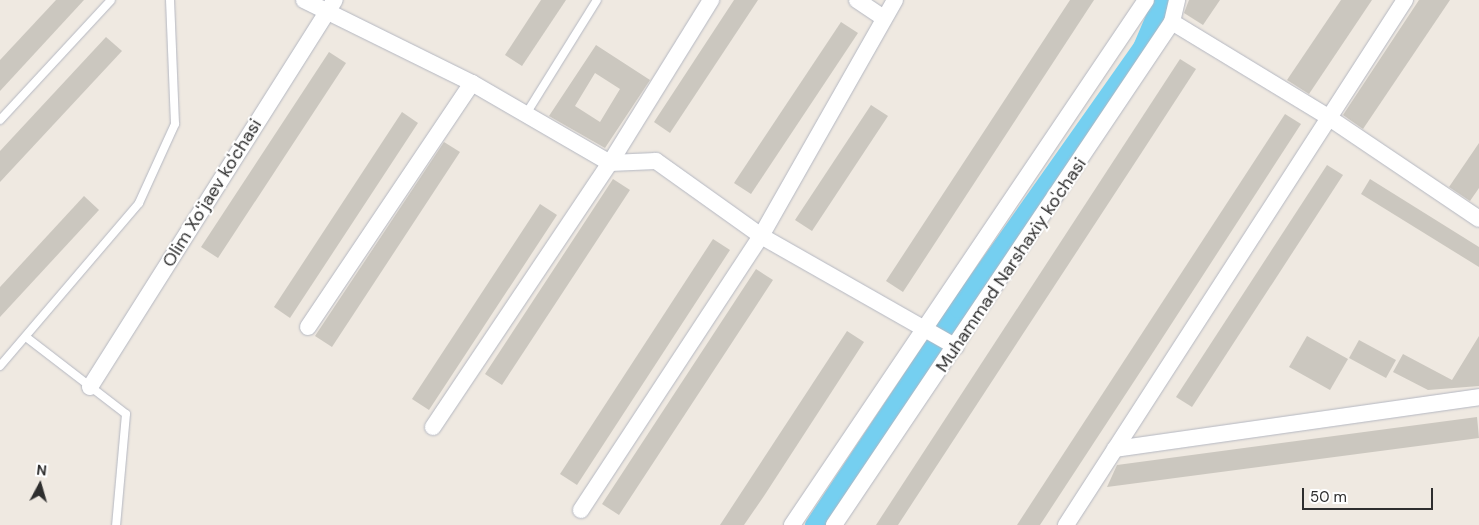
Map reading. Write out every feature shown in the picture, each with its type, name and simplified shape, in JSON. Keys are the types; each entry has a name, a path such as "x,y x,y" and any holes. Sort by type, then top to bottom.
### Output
{"street":[{"path":"304,0 326,14 472,83 610,163 656,161 761,236 956,348"},
{"name":"Olim Xoʻjaev ko'chasi","path":"90,387 335,0"},
{"path":"433,427 610,163 711,0"},
{"path":"857,0 884,18"},
{"path":"581,510 761,236 895,0"},
{"path":"792,525 926,330 1146,0"},
{"name":"Muhammad Narshaxiy ko'chasi","path":"834,525 956,348 1172,22 1177,0"},
{"path":"1066,525 1404,0"},
{"path":"1172,22 1328,117 1479,219"},
{"path":"308,327 472,83"},
{"path":"1115,448 1479,397"}],"lane":[{"path":"0,120 111,0"},
{"path":"0,366 139,203 175,124 170,0"},
{"path":"526,114 597,0"},
{"path":"26,337 126,414 116,525"}],"building":[{"path":"56,0 84,0 0,91 0,60"},
{"path":"541,0 566,0 522,66 505,55"},
{"path":"734,0 758,0 670,133 654,122"},
{"path":"1070,0 1094,0 903,292 886,281"},
{"path":"1189,0 1220,0 1203,25 1184,13"},
{"path":"1341,0 1372,0 1309,94 1287,80"},
{"path":"1419,0 1450,0 1363,129 1343,115"},
{"path":"841,22 858,33 751,194 734,183"},
{"path":"106,37 122,51 0,182 0,151"},
{"path":"596,45 650,80 605,148 549,116","holes":["595,73 620,89 600,122 575,106"]},
{"path":"329,52 346,63 218,258 201,247"},
{"path":"1180,59 1196,69 1142,152 898,525 876,525"},
{"path":"871,105 888,116 812,231 795,220"},
{"path":"402,112 418,123 290,318 274,307"},
{"path":"1285,114 1301,124 1150,357 1040,525 1017,525"},
{"path":"444,142 460,152 332,347 315,336"},
{"path":"1479,143 1479,188 1470,201 1449,187"},
{"path":"1327,165 1343,175 1192,407 1176,397"},
{"path":"613,179 630,190 502,385 485,374"},
{"path":"1370,179 1479,247 1479,267 1361,194"},
{"path":"84,196 99,210 0,317 0,287"},
{"path":"540,204 557,215 429,410 412,399"},
{"path":"713,239 730,250 577,485 560,474"},
{"path":"756,269 773,280 619,515 602,504"},
{"path":"847,331 864,342 764,496 744,525 720,525"},
{"path":"1307,336 1348,359 1330,390 1289,367"},
{"path":"1479,336 1479,386 1428,390 1393,372 1403,354 1452,380"},
{"path":"1359,340 1396,360 1386,378 1349,358"},
{"path":"1477,417 1479,438 1107,487 1117,465"}],"waterway":[{"path":"814,525 958,308 1142,47 1162,0"}]}
